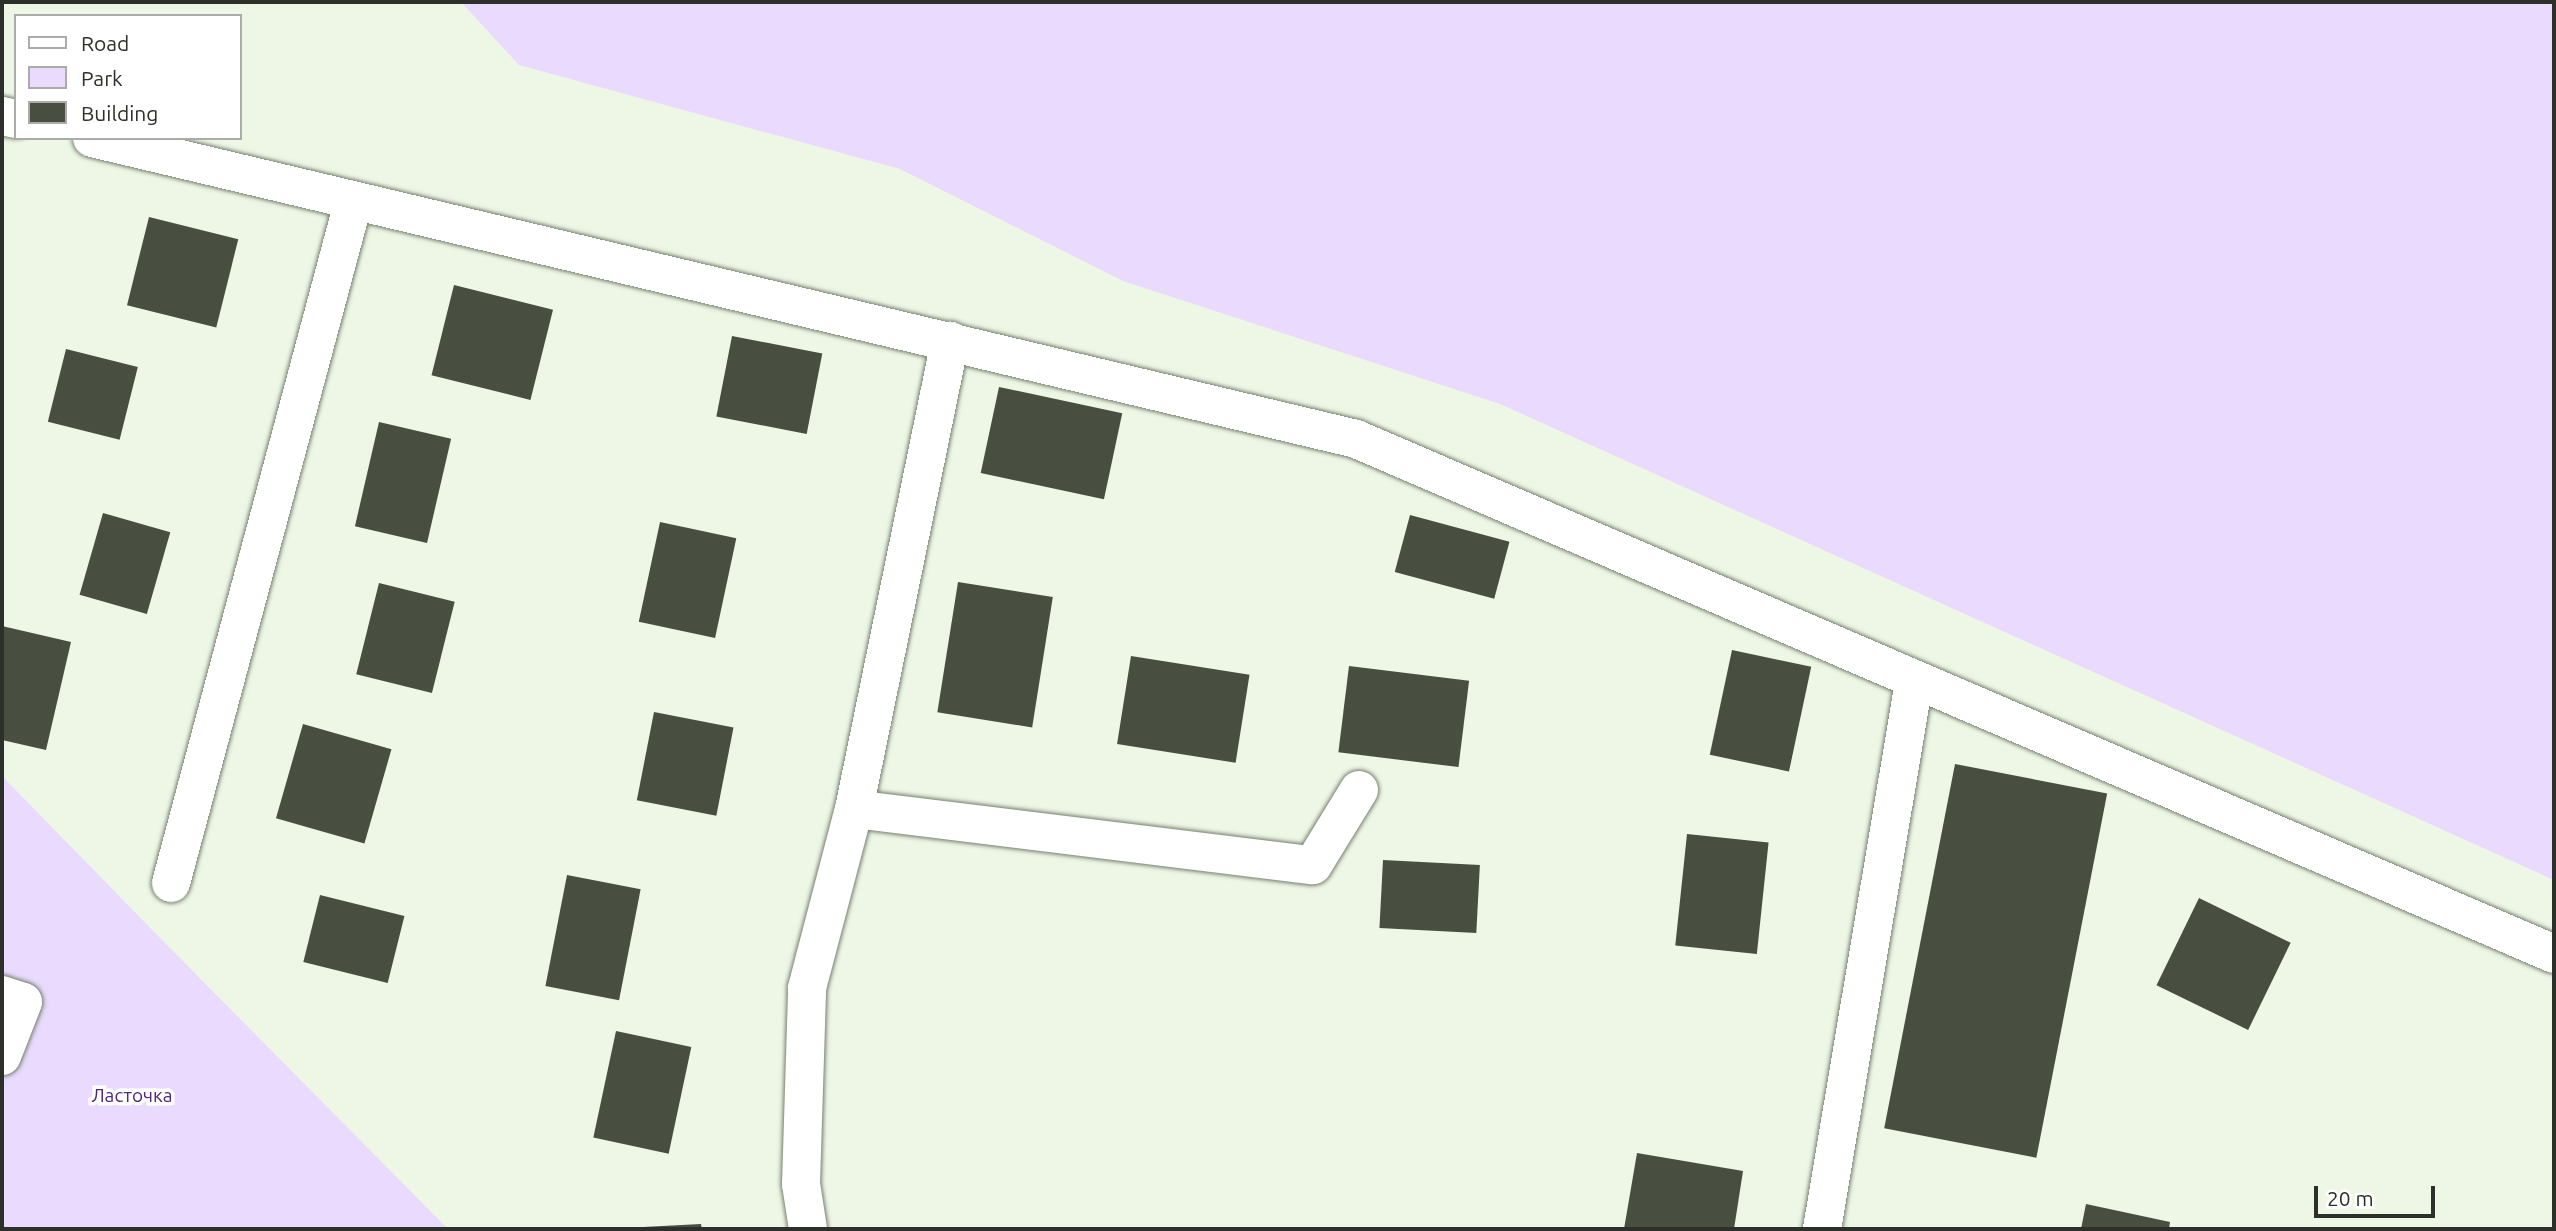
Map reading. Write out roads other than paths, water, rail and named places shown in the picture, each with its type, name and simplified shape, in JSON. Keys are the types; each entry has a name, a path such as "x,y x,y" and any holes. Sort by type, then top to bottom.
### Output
{"street":[{"path":"100,140 354,203 950,341 1356,439 1914,682 2554,954"},
{"path":"171,883 354,203"},
{"path":"807,1229 801,1184 807,988 854,809 950,341"},
{"path":"1822,1229 1914,682"},
{"path":"854,809 1313,865 1359,790"},
{"path":"2,995 23,1002 2,1056"}],"park label":[{"name":"Ласточка","path":"132,1096"}]}
